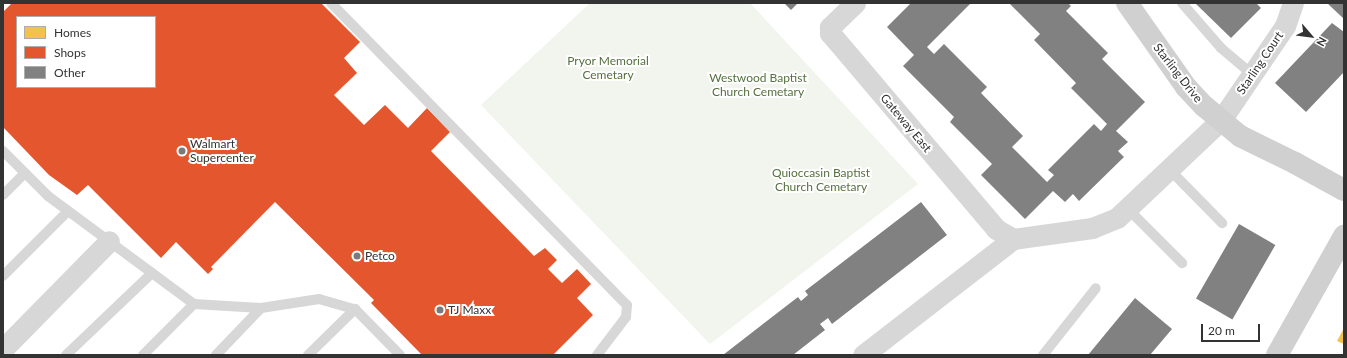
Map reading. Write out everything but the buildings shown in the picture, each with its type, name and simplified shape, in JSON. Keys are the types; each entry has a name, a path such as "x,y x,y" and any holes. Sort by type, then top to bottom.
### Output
{"street":[{"name":"Gateway East","path":"855,3 830,27 830,33 996,229 1013,239"},
{"name":"Starling Drive","path":"1127,3 1186,87 1221,120 1240,136 1344,190"},
{"name":"Starling Court","path":"1221,120 1285,26 1291,13 1292,3"},
{"path":"863,355 1013,239 1092,228 1117,218 1221,120"},
{"path":"1277,355 1344,236"},
{"path":"3,349 109,242"}],"lane":[{"path":"331,3 627,305 626,317 597,355"},
{"path":"1182,3 1221,48 1253,74"},
{"path":"3,151 48,196 194,304 261,308 319,299 354,309 394,353"},
{"path":"1169,169 1222,223"},
{"path":"3,195 25,173"},
{"path":"1127,208 1182,263"},
{"path":"3,276 68,211"},
{"path":"66,355 152,273"},
{"path":"1044,355 1096,288"},
{"path":"143,355 194,304"},
{"path":"216,355 261,308"},
{"path":"308,355 354,309"}],"green space":[{"path":"590,3 750,3 918,184 710,344 481,105"}],"place":[{"name":"Walmart Supercenter","path":"182,151"},
{"name":"Petco","path":"357,256"},
{"name":"TJ Maxx","path":"440,310"}],"park label":[{"name":"Pryor Memorial Cemetary","path":"608,68"},
{"name":"Westwood Baptist Church Cemetary","path":"758,85"},
{"name":"Quioccasin Baptist Church Cemetary","path":"821,180"}]}
